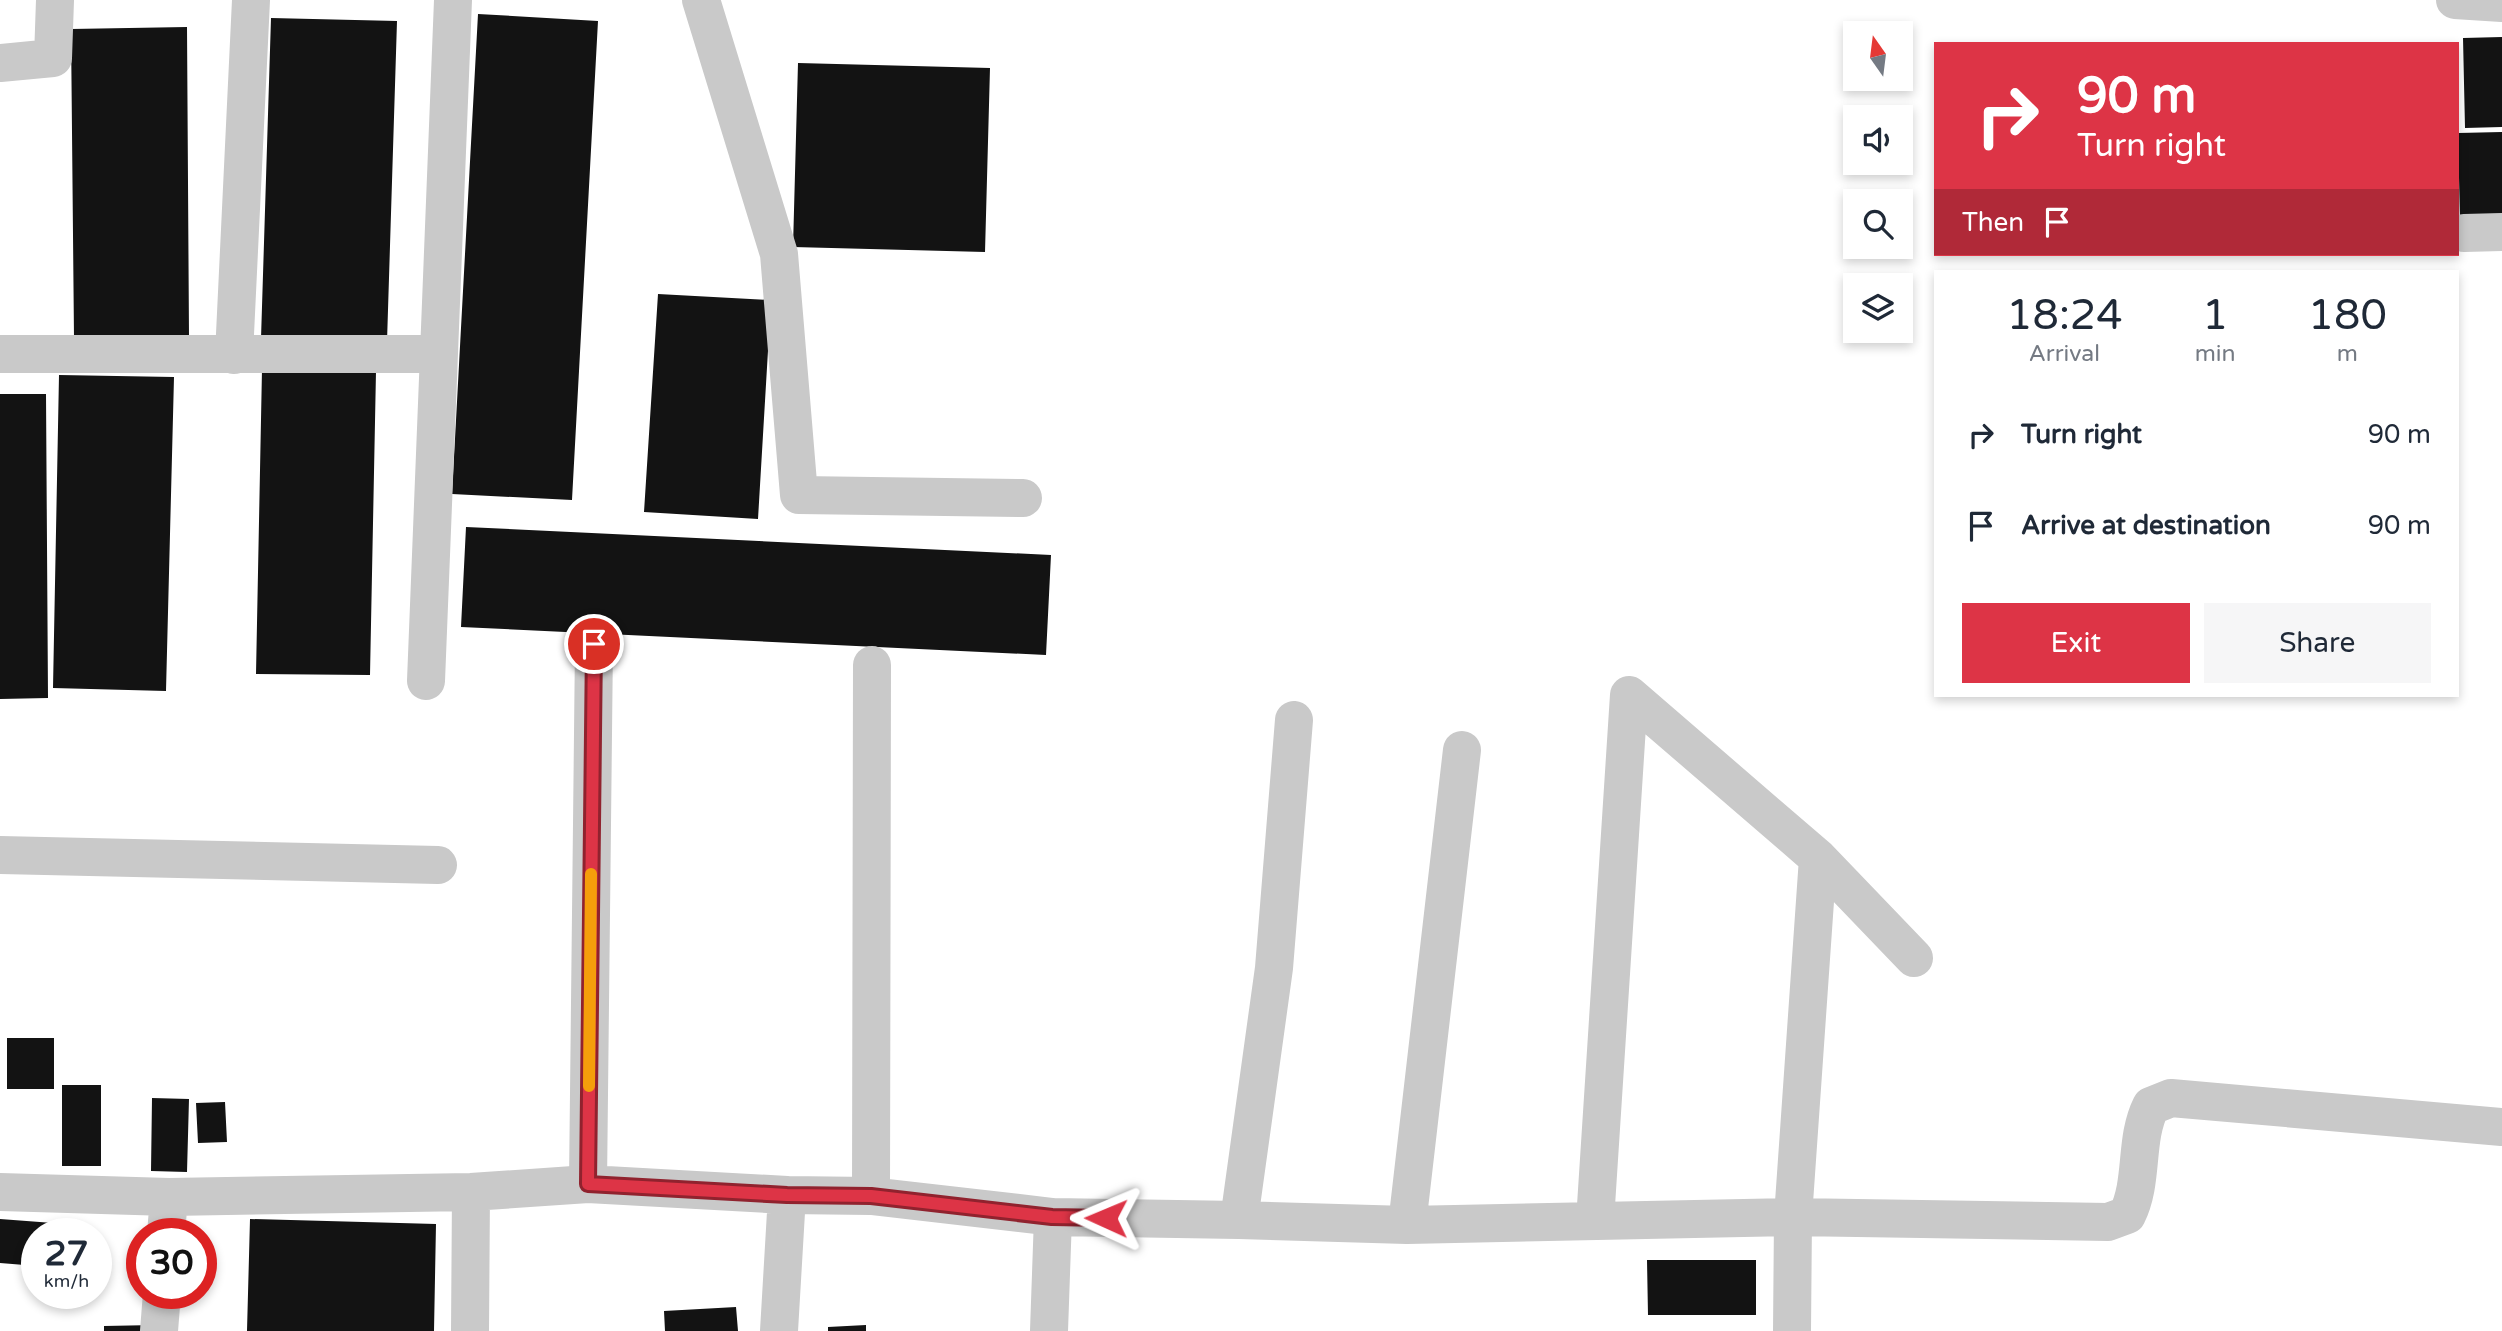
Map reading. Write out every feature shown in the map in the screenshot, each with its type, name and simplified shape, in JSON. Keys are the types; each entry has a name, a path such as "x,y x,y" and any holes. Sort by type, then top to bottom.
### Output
{"street":[{"path":"0,63 53,58 55,0"},
{"path":"234,355 251,0"},
{"path":"426,681 453,0"},
{"path":"701,0 779,254 799,495 1023,498"},
{"path":"2455,0 2502,3"},
{"path":"2465,233 2502,232"},
{"path":"0,354 439,354"},
{"path":"588,1184 594,644"},
{"path":"871,1196 872,665"},
{"path":"1595,1222 1629,695 1818,858 1914,958"},
{"path":"1239,1220 1274,968 1294,720"},
{"path":"1407,1225 1462,750"},
{"path":"0,855 438,865"},
{"path":"1792,1331 1793,1217 1818,858"},
{"path":"0,1192 167,1215 588,1184 787,1195 871,1196 1052,1217 1407,1225 1793,1217 2108,1222 2127,1215 2133,1202 2143,1122 2151,1106 2171,1098 2502,1127"},
{"path":"470,1331 471,1192"},
{"path":"779,1331 787,1195"},
{"path":"1049,1331 1052,1217"},
{"path":"159,1331 161,1309"}],"building":[{"path":"478,14 598,21 572,500 452,494"},
{"path":"271,18 397,21 387,342 261,339"},
{"path":"187,27 189,337 74,338 71,29"},
{"path":"2502,37 2502,127 2465,128 2463,38"},
{"path":"798,63 990,68 985,252 793,247"},
{"path":"2502,132 2502,221 2460,222 2459,133"},
{"path":"658,294 771,300 758,519 644,512"},
{"path":"262,369 376,371 370,675 256,674"},
{"path":"59,375 174,377 166,691 53,688"},
{"path":"0,394 46,394 48,698 0,699"},
{"path":"466,527 1051,555 1046,655 461,627"},
{"path":"7,1038 54,1038 54,1089 7,1089"},
{"path":"62,1085 101,1085 101,1166 62,1166"},
{"path":"152,1098 189,1099 187,1172 151,1171"},
{"path":"225,1102 227,1142 198,1143 196,1103"},
{"path":"0,1219 21,1221 21,1265 0,1263"},
{"path":"250,1219 436,1224 434,1331 247,1331"},
{"path":"1647,1260 1756,1260 1756,1315 1648,1315"},
{"path":"736,1307 738,1331 665,1331 664,1311"},
{"path":"155,1325 155,1331 104,1331 104,1326"},
{"path":"866,1325 866,1331 828,1331 828,1327"}],"slow traffic":[{"path":"589,1086 591,874"}],"route":[{"path":"594,644 588,1184 787,1195 871,1196 1052,1217 1106,1218"}]}
